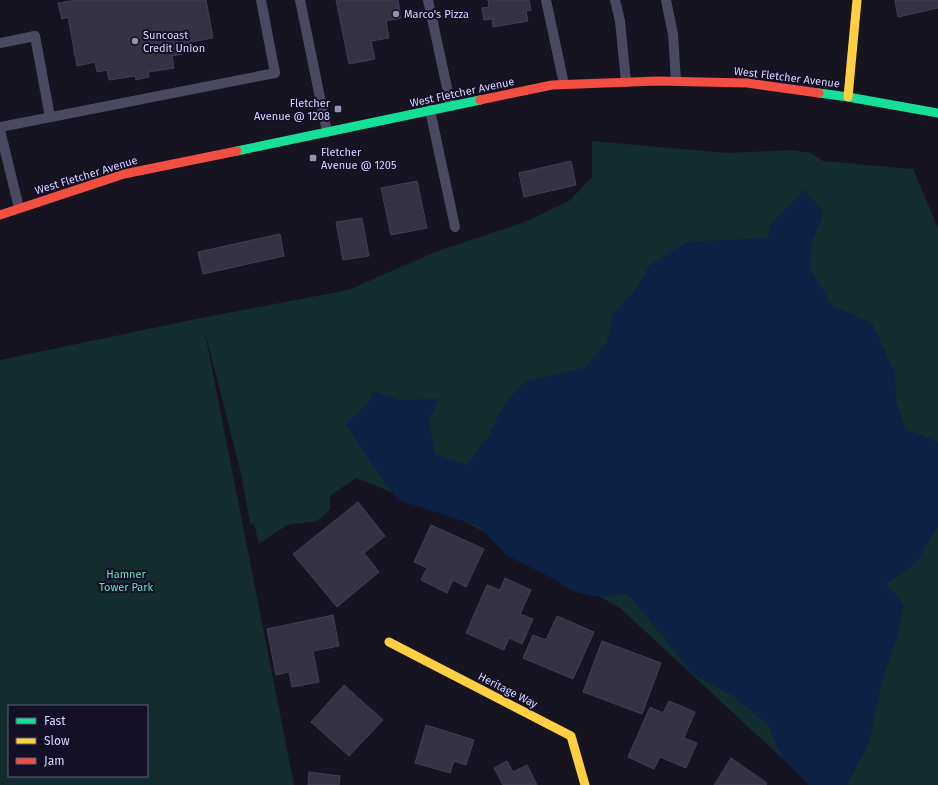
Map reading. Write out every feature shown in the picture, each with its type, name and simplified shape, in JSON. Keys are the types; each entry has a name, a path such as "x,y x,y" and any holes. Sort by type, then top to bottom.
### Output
{"main road":[{"path":"848,97 857,0"},
{"name":"West Fletcher Avenue","path":"0,215 124,174 552,85 676,81 747,83 848,97 938,114"},
{"name":"Heritage Way","path":"389,642 571,736 585,785"}],"lane":[{"path":"19,208 0,129 50,117 275,73 261,0"},
{"path":"300,0 328,132"},
{"path":"428,0 450,106"},
{"path":"546,0 564,84"},
{"path":"615,0 620,21 626,82"},
{"path":"666,0 673,34 676,81"},
{"path":"0,43 35,36 50,117"},
{"path":"430,110 455,227"}],"green space":[{"name":"Hamner Tower Park","path":"592,141 728,153 791,150 811,153 823,161 913,169 938,228 938,785 811,785 620,608 464,521 356,478 330,496 330,510 317,521 287,525 259,544 254,524 250,523 240,469 204,328 294,785 0,785 0,360 201,318 348,290 435,252 522,223 569,201 592,177"}],"water":[{"path":"803,189 824,212 812,241 810,270 833,306 872,323 895,373 896,402 906,429 938,442 938,527 915,564 886,583 904,605 897,638 881,685 869,743 847,785 808,785 783,759 767,724 733,696 693,674 628,594 597,597 572,591 550,577 506,555 479,526 398,500 373,466 346,424 369,402 373,391 398,400 439,399 429,420 435,454 467,465 490,434 503,406 525,381 584,368 607,343 613,314 633,293 650,265 686,242 768,238 771,223 791,204"}],"building":[{"name":"Suncoast Credit Union","path":"76,0 206,0 213,38 180,44 182,54 172,56 174,68 148,72 149,77 136,80 135,76 109,80 107,70 97,72 95,62 77,66 68,17 62,19 58,3"},
{"path":"336,0 398,0 401,18 386,21 389,38 371,41 375,59 349,64"},
{"path":"488,0 529,0 531,10 526,11 528,21 493,27 492,19 484,20 482,8 489,7"},
{"path":"895,0 938,0 938,8 898,17"},
{"path":"571,161 576,185 524,197 519,173"},
{"path":"417,181 427,228 391,235 381,188"},
{"path":"362,218 369,256 343,260 336,222"},
{"path":"280,234 284,256 203,274 198,252"},
{"path":"358,502 385,536 364,553 379,572 337,607 293,554"},
{"path":"431,525 484,549 466,587 453,580 447,593 421,580 427,568 414,562"},
{"path":"505,578 531,590 520,614 533,619 522,644 509,638 504,650 466,633 487,585 500,590"},
{"path":"333,615 339,646 313,651 319,682 292,687 289,672 276,675 267,629"},
{"path":"557,616 594,632 573,679 523,658 533,635 546,640"},
{"path":"602,641 661,663 642,714 583,692"},
{"path":"344,685 383,720 349,756 311,722"},
{"path":"669,701 695,712 684,738 697,743 686,768 660,757 654,769 628,757 650,707 663,713"},
{"path":"426,725 474,740 466,765 454,761 450,773 415,763"},
{"path":"731,758 767,783 766,785 714,785"},
{"path":"507,761 513,772 527,765 537,785 503,785 494,768"},
{"path":"309,772 340,776 339,785 308,785"}],"traffic: fast":[{"path":"819,93 938,113"},
{"path":"237,151 480,100"}],"traffic: slow":[{"path":"848,97 857,0"},
{"path":"389,642 571,736 585,785"}],"traffic: jam":[{"path":"480,100 552,85 658,81 747,83 819,93"},
{"path":"0,215 124,174 237,151"}],"place":[{"name":"Marco's Pizza","path":"396,14"},
{"name":"Suncoast Credit Union","path":"135,41"},
{"name":"Fletcher Avenue @ 1208","path":"338,109"},
{"name":"Fletcher Avenue @ 1205","path":"313,158"}]}
